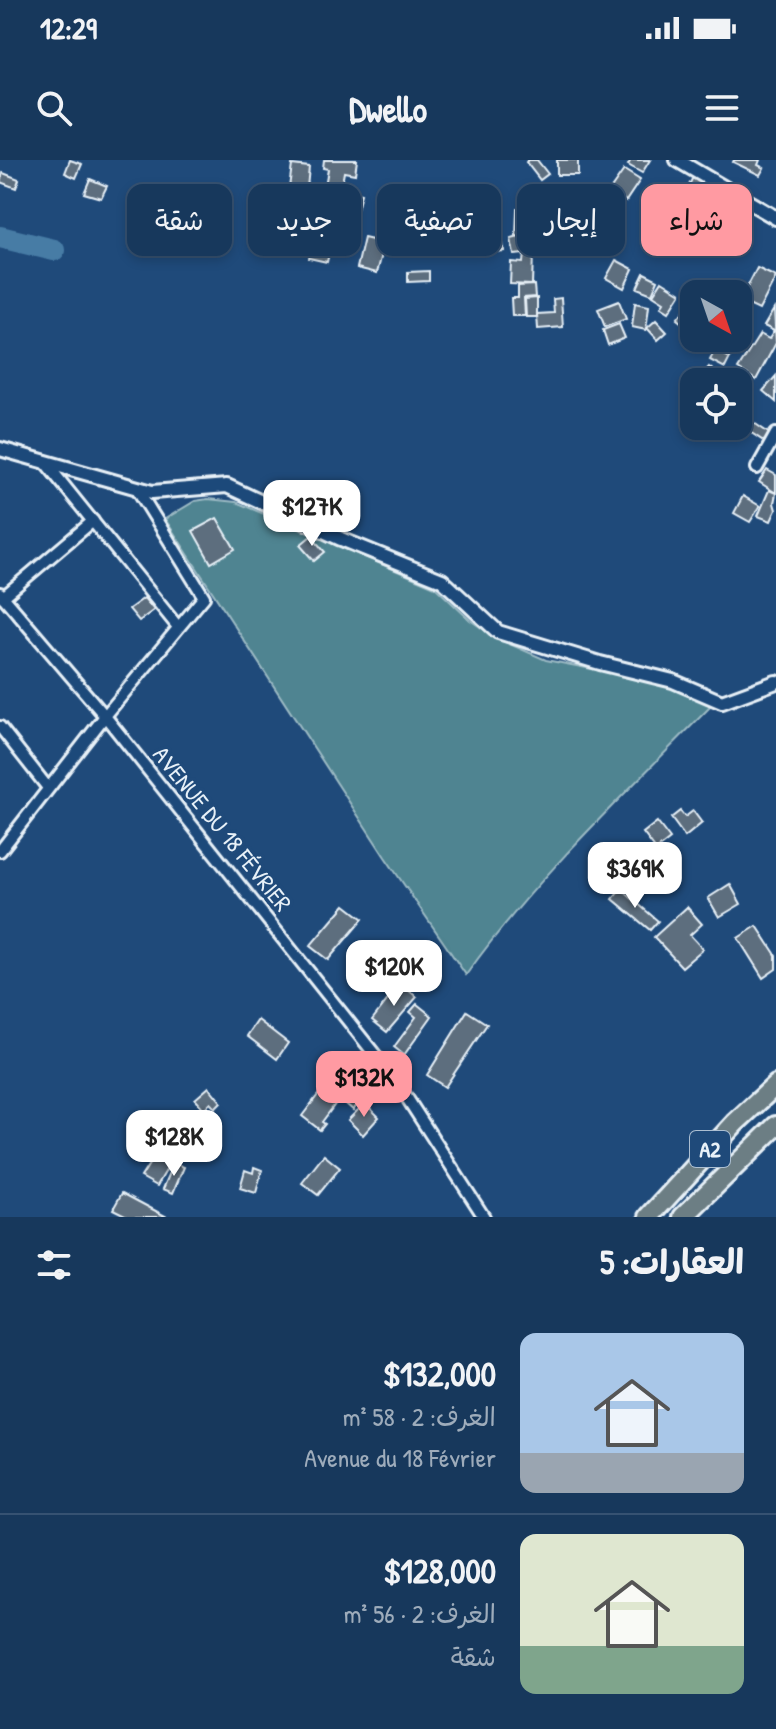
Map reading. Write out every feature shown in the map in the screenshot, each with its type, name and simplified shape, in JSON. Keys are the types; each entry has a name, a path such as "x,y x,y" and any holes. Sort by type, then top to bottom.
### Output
{"highway":[{"name":"A2","path":"649,1217 735,1123 776,1085"},
{"name":"A2","path":"683,1217 776,1126"}],"street":[{"path":"677,160 776,218"},
{"path":"757,468 776,434"},
{"path":"0,449 152,492 227,486 341,539 442,580 498,632 673,681 722,702 776,682"},
{"path":"45,462 178,627"},
{"path":"2,845 204,597 136,487"},
{"path":"2,595 93,521"},
{"name":"AVENUE DU 18 FÉVRIER","path":"2,595 105,716 396,1081 484,1217"},
{"path":"0,727 48,788"}],"green space":[{"path":"195,501 236,502 435,587 470,620 498,639 546,660 658,682 708,701 710,707 552,870 466,975 385,857 165,519"}],"building":[{"path":"70,160 82,164 76,178 65,173"},
{"path":"324,160 357,160 355,174 344,172 342,183 347,184 325,184 328,169 323,168"},
{"path":"537,160 548,174 540,180 526,162"},
{"path":"557,160 578,160 578,175 557,175"},
{"path":"631,160 650,160 642,173 628,165"},
{"path":"734,160 760,160 758,165 764,168 760,175"},
{"path":"292,165 309,167 307,184 289,184"},
{"path":"624,170 640,180 626,201 625,184 614,184"},
{"path":"3,173 19,179 16,188 0,182"},
{"path":"695,173 708,180 706,184 690,184"},
{"path":"90,179 107,186 101,198 84,193"},
{"path":"364,238 377,241 377,256 382,256 377,273 357,268"},
{"path":"517,238 517,255 514,255 511,239"},
{"path":"309,256 328,256 327,262"},
{"path":"524,256 533,256 532,285 510,284 511,262 523,263"},
{"path":"616,260 633,269 624,288 606,278"},
{"path":"757,268 776,277 759,310 752,307 751,280"},
{"path":"429,271 429,281 408,282 408,272"},
{"path":"644,273 658,280 652,294 637,288"},
{"path":"662,281 680,292 669,312 661,307 664,302 653,295"},
{"path":"534,285 535,297 524,298 525,316 512,316 511,298 518,298 518,286"},
{"path":"537,298 537,317 526,317 525,299"},
{"path":"561,298 563,327 538,329 537,314 554,313 553,299"},
{"path":"619,301 626,319 605,327 598,309"},
{"path":"635,303 649,306 646,330 632,327"},
{"path":"774,309 776,343 756,380 752,378 752,368 739,368 749,352 752,352 760,334 769,339 774,331 764,326"},
{"path":"656,320 667,332 658,340 647,328"},
{"path":"619,324 625,338 608,345 603,330"},
{"path":"714,352 730,358 725,368 710,360"},
{"path":"776,376 776,402 763,391"},
{"path":"752,422 770,434 765,442 752,433"},
{"path":"767,470 776,475 776,493 759,482"},
{"path":"769,490 776,493 776,510 771,521 758,516"},
{"path":"743,496 760,506 750,522 734,513"},
{"path":"217,518 235,549 211,563 193,531"},
{"path":"311,536 325,552 314,561 300,545"},
{"path":"144,598 154,610 139,621 129,609"},
{"path":"680,811 685,817 693,811 702,823 685,837 671,818"},
{"path":"657,822 670,839 656,850 643,833"},
{"path":"730,884 741,904 719,917 708,898"},
{"path":"621,889 658,921 650,930 613,899"},
{"path":"345,905 363,919 328,960 310,946"},
{"path":"687,907 702,924 690,935 703,949 682,967 654,937"},
{"path":"757,926 776,955 776,969 763,978 738,938"},
{"path":"400,984 417,997 387,1032 372,1020"},
{"path":"417,1004 432,1016 404,1055 394,1047 416,1017 410,1012"},
{"path":"467,1011 487,1024 445,1087 427,1075"},
{"path":"258,1020 288,1043 277,1059 247,1036"},
{"path":"370,1063 384,1075 353,1110 339,1098"},
{"path":"209,1087 221,1102 215,1108 210,1103 204,1109 195,1099"},
{"path":"324,1087 331,1093 328,1097 336,1103 320,1130 302,1116"},
{"path":"365,1103 379,1117 363,1135 348,1120"},
{"path":"156,1153 171,1162 157,1186 141,1177"},
{"path":"324,1155 340,1168 318,1195 302,1183"},
{"path":"174,1163 184,1167 173,1193 163,1189"},
{"path":"254,1167 262,1170 256,1193 240,1188 245,1170 253,1173"},
{"path":"122,1193 167,1217 129,1217 113,1209"}],"waterway":[{"path":"0,237 54,250"}]}
